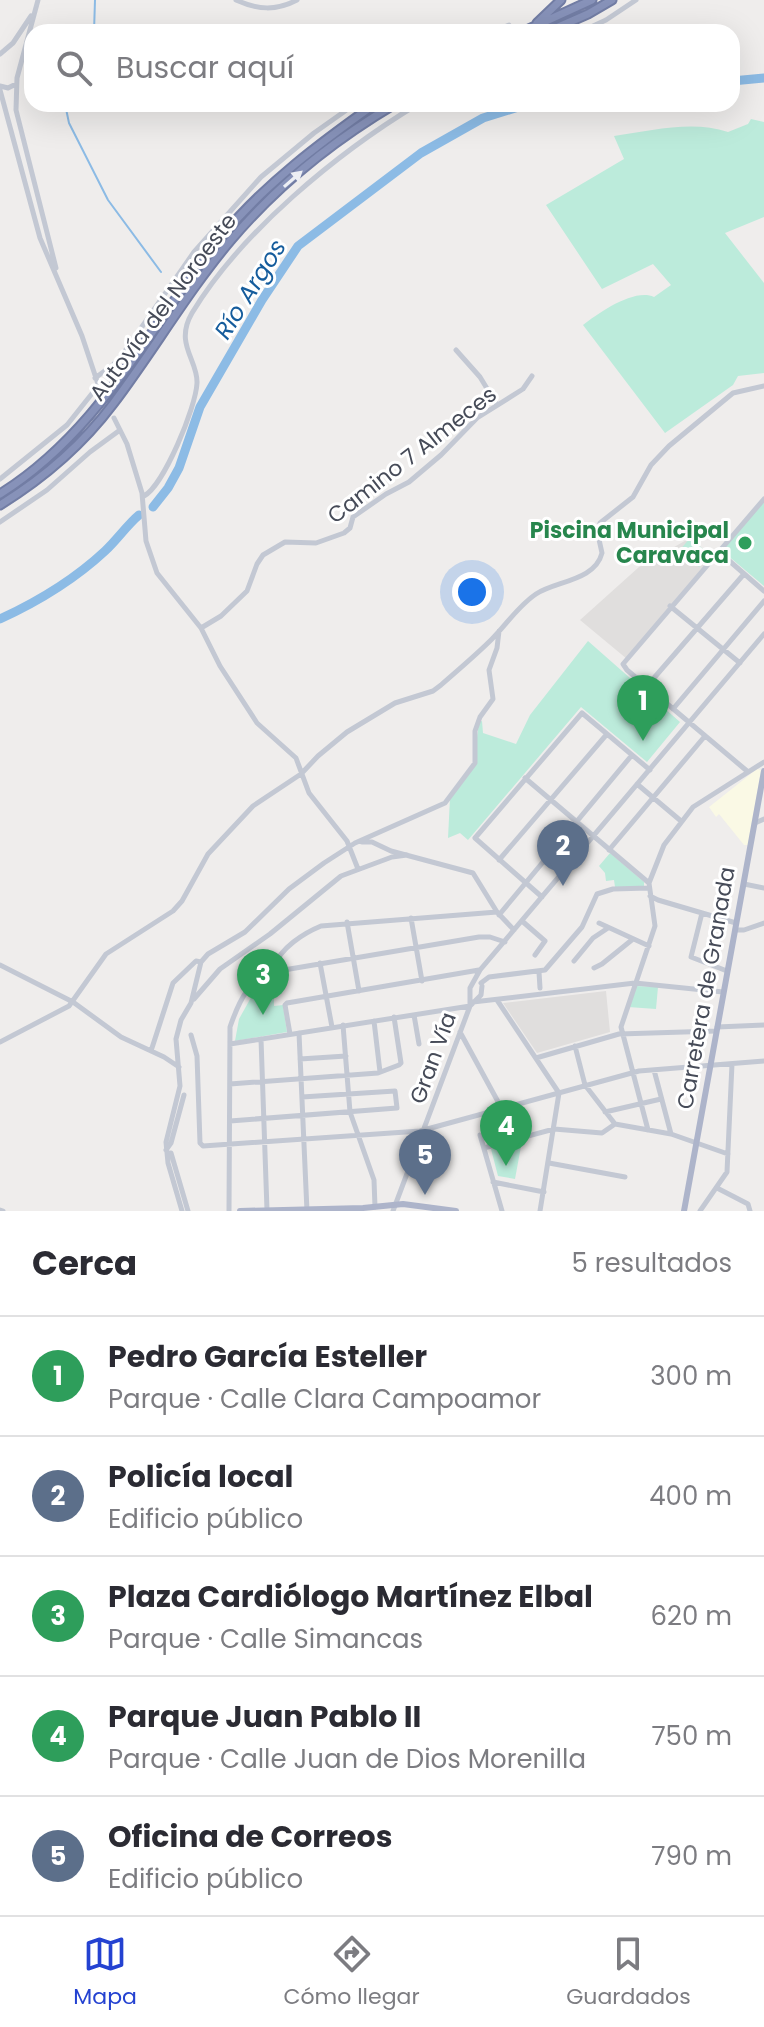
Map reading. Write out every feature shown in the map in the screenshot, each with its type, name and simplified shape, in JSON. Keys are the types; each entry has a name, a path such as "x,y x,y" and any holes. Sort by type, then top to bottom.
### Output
{"highway":[{"path":"534,24 561,0"},
{"path":"539,24 592,0"},
{"path":"565,24 612,0"},
{"name":"Autovía del Noroeste","path":"0,494 65,444 103,402 179,292 224,234 256,200 287,171 364,112"},
{"name":"Autovía del Noroeste","path":"0,505 63,458 88,434 112,406 223,251 262,208 335,144 383,112"}],"main road":[{"name":"Carretera de Granada","path":"684,1211 764,771"},
{"path":"240,1211 413,1205 456,1211"}],"street":[{"path":"26,24 38,0"},
{"path":"32,24 38,0"},
{"path":"236,0 263,8 284,6 297,0"},
{"path":"597,24 636,0"},
{"path":"1,54 24,27"},
{"path":"10,46 19,49 23,56"},
{"path":"24,52 17,83 16,110 57,272"},
{"path":"17,83 0,88 40,238 57,272 101,393"},
{"path":"95,378 123,354 194,252 269,168 344,112"},
{"path":"143,496 160,480 174,452 197,388 197,376 186,347 193,313 254,237 320,172 406,112"},
{"path":"456,350 480,377 497,405"},
{"name":"Camino 7 Almeces","path":"201,628 221,616 244,595 263,555 285,542 316,543 344,533 350,528 353,517 409,482 477,418 523,389 532,376"},
{"path":"0,479 67,425 98,386"},
{"path":"0,1042 73,1002 106,954 173,911 182,901 208,854 241,817 301,774 347,732 395,703 433,691 535,595 563,585 596,565 602,553 598,535 600,523 633,497 659,455 727,397 763,387"},
{"path":"114,418 143,496 146,541 154,567 201,628 249,713 296,758 309,793 350,844 358,869"},
{"path":"0,522 47,490 120,430"},
{"path":"747,771 623,665 764,499"},
{"path":"718,551 764,591"},
{"path":"647,686 744,574"},
{"path":"673,709 764,601"},
{"path":"670,606 740,663"},
{"path":"191,1003 201,962 208,954 245,932 301,879 350,844 445,803 475,763 475,731 480,717 493,699 489,670 499,631"},
{"path":"478,1001 471,988 475,977 764,634"},
{"path":"542,897 475,838 525,778 582,713 650,770"},
{"path":"499,860 607,734"},
{"path":"609,850 705,736"},
{"path":"278,971 274,969 276,960 305,933 321,926 498,913 632,755"},
{"path":"648,1130 621,1023 655,926 648,885 664,845 697,803 764,762"},
{"path":"525,778 648,885"},
{"path":"637,784 681,821"},
{"path":"755,823 764,819"},
{"path":"372,834 376,844"},
{"path":"350,844 367,841 388,850 473,873 498,913 514,930"},
{"path":"388,850 388,858"},
{"path":"185,1211 168,1151 180,1086 176,1039 181,1020 191,1003 220,969 270,934 341,876 388,858 407,855"},
{"path":"744,884 764,888"},
{"path":"482,985 489,977 539,972 548,967 582,927 597,894 648,885"},
{"path":"650,896 744,930 764,923"},
{"path":"702,913 692,958 727,971"},
{"path":"411,918 422,981"},
{"path":"522,921 545,941 535,955"},
{"path":"347,922 359,991"},
{"path":"599,923 649,946"},
{"path":"574,961 593,938 609,927"},
{"path":"229,1211 230,1027 247,990 258,978 320,963 479,937 497,938 505,942"},
{"path":"594,968 633,939"},
{"path":"151,1051 173,983 196,961 201,962"},
{"path":"320,963 332,1027"},
{"path":"0,965 73,1002 121,1037 179,1067"},
{"path":"290,1034 286,1003 483,968"},
{"name":"Gran Vía","path":"387,1208 401,1187 460,1032 483,992 483,968"},
{"path":"539,972 540,988"},
{"path":"465,973 475,977 482,985"},
{"path":"471,988 479,983 482,985"},
{"path":"230,1044 414,1015 478,1001 635,983 723,992"},
{"path":"471,988 478,1001"},
{"path":"497,1000 559,1093 540,1211"},
{"path":"414,1015 419,1044"},
{"path":"230,1084 380,1072 401,1064 394,1017"},
{"path":"374,1021 380,1072"},
{"path":"536,1058 622,1034 763,1024"},
{"path":"343,1025 350,1112 387,1208"},
{"path":"460,1032 502,1109"},
{"path":"299,1033 307,1210"},
{"path":"191,1035 198,1061 200,1143 203,1146 423,1131 633,1072 764,1061"},
{"path":"261,1039 267,1210"},
{"path":"575,1046 585,1085 615,1124 671,1134 728,1154"},
{"path":"300,1059 346,1056"},
{"path":"700,1211 727,1172 732,1064"},
{"path":"654,1070 671,1134"},
{"path":"230,1121 397,1108 395,1091 302,1097"},
{"path":"168,1151 184,1095"},
{"path":"605,1112 661,1099"},
{"path":"429,1115 430,1124 437,1127"},
{"path":"484,1148 554,1129 602,1133 615,1124"},
{"path":"410,1132 417,1135 417,1145"},
{"path":"480,1135 501,1211"},
{"path":"549,1163 625,1177"},
{"path":"493,1182 544,1192"},
{"path":"401,1187 402,1198 413,1205"},
{"path":"717,1188 750,1205 750,1211"}],"shaded area":[{"path":"690,538 713,557 627,659 580,620 639,567"},
{"path":"757,769 761,770 748,845 744,845 719,814 716,817 709,807"},
{"path":"606,991 610,1032 537,1053 503,1003"}],"green space":[{"path":"751,119 764,122 764,217 725,233 764,283 764,373 738,376 733,385 665,433 583,325 617,303 637,296 654,297 671,285 653,264 602,289 546,205 624,159 614,136 686,127 728,132 748,124"},
{"name":"Piscina Municipal Caravaca","path":"761,501 764,503 764,586 720,549"},
{"path":"690,538 709,554 699,567 679,551"},
{"path":"588,641 680,722 647,762 581,707 468,840 460,833 448,838 450,798 473,768 479,722 482,721 483,733 516,744 530,715"},
{"path":"610,853 644,882 644,887 615,887 614,880 606,881 605,873 599,866"},
{"path":"259,983 274,993 274,1006 283,1005 287,1032 235,1041 239,1019"},
{"path":"636,986 658,987 656,1009 628,1007"},
{"path":"522,1141 515,1179 498,1176 491,1149"}],"waterway":[{"path":"94,24 95,0"},
{"name":"Río Argos","path":"740,80 764,78"},
{"path":"67,112 69,123 108,200 161,272"},
{"name":"Río Argos","path":"153,507 179,468 200,407 262,300 298,246 421,153 483,118 502,112"},
{"name":"Río Argos","path":"0,619 42,597 81,571 139,515"}],"place":[{"name":"Piscina Municipal Caravaca","path":"745,543"},
{"name":"Pedro García Esteller","path":"643,741"},
{"name":"Policía local","path":"563,886"},
{"name":"Plaza Cardiólogo Martínez Elbal","path":"263,1015"},
{"name":"Parque Juan Pablo II","path":"506,1166"},
{"name":"Oficina de Correos","path":"425,1195"}]}
